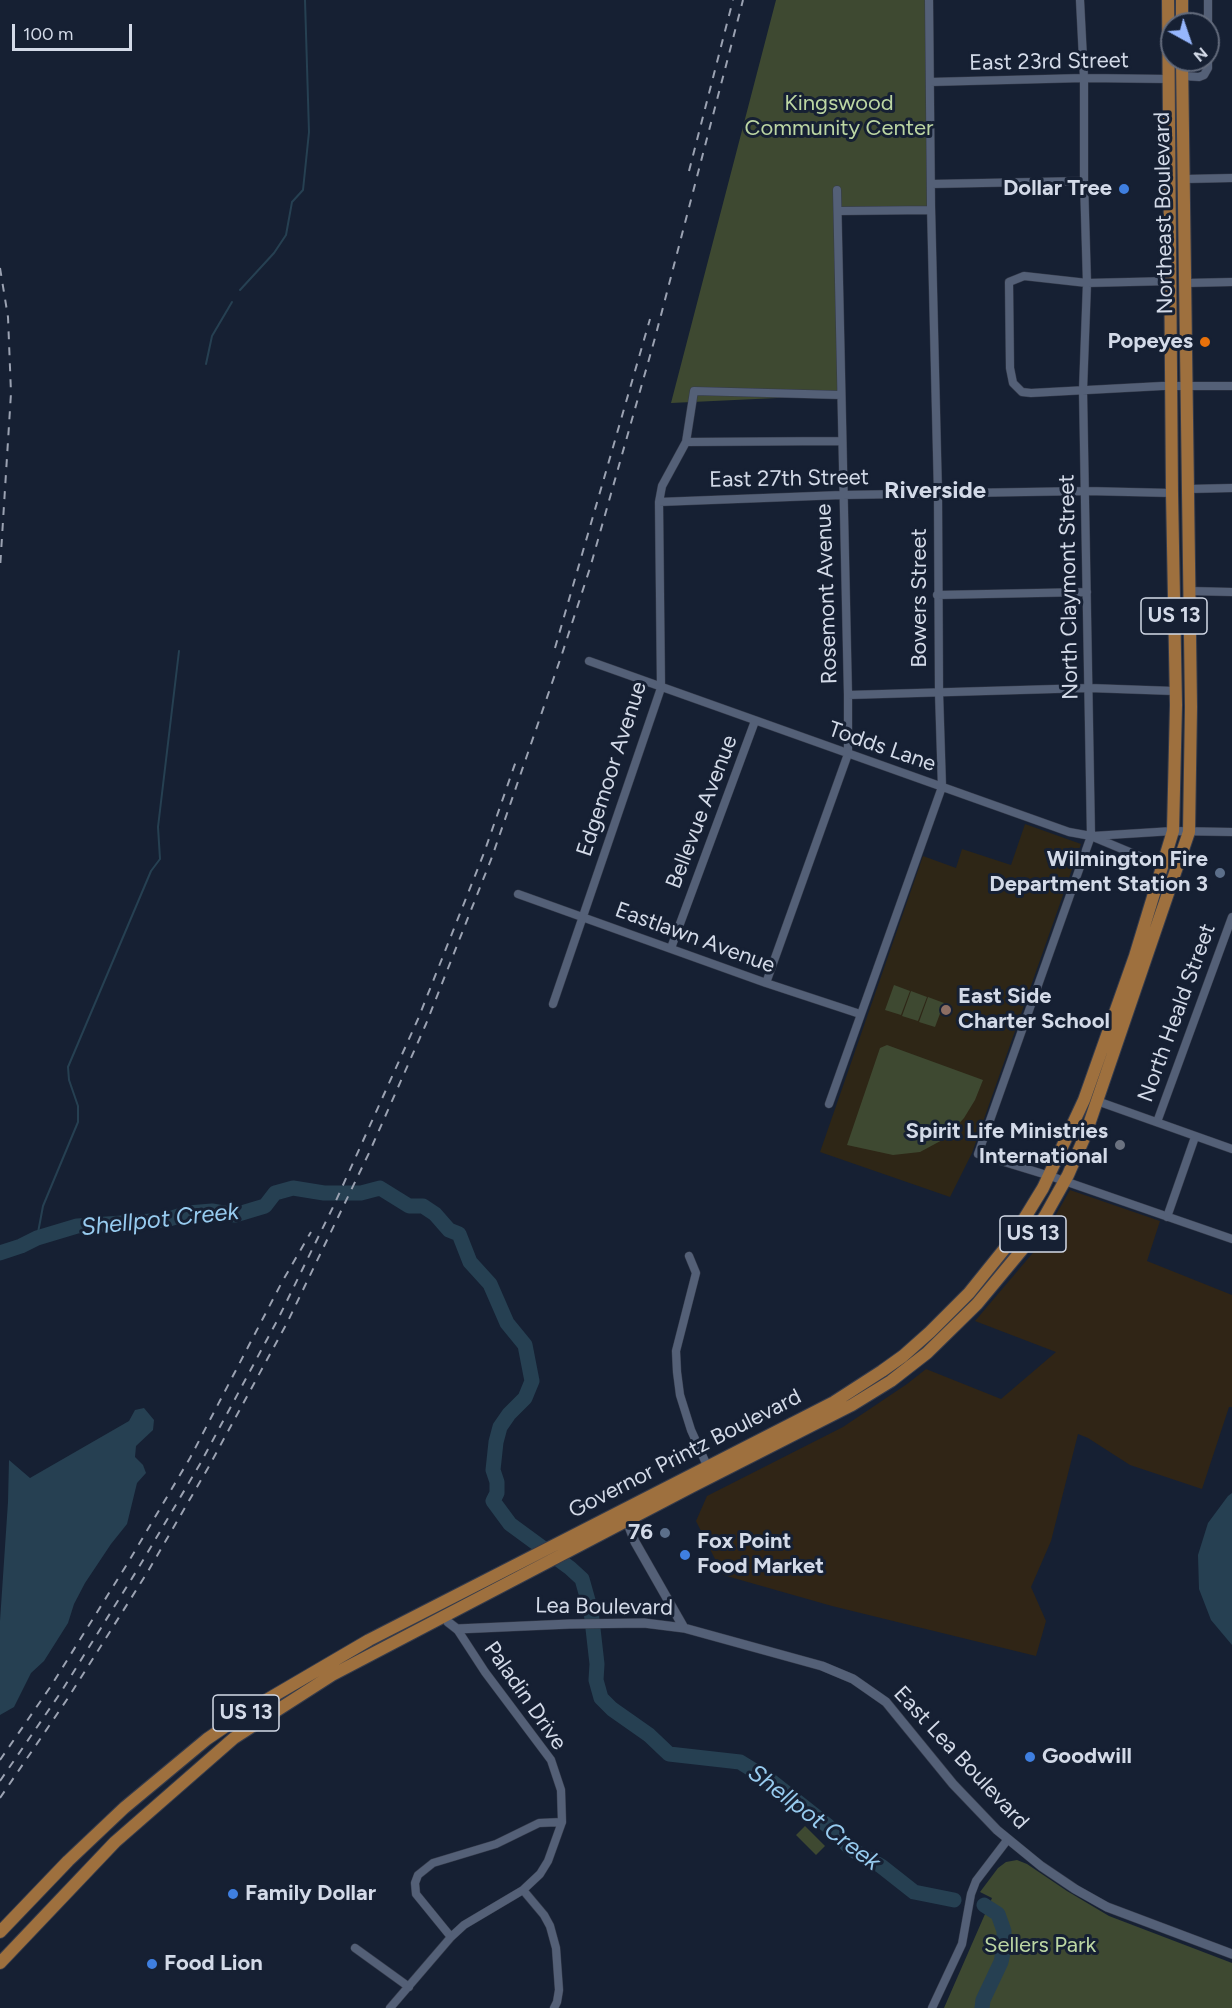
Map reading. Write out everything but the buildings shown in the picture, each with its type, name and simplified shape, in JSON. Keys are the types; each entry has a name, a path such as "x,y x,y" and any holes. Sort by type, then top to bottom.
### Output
{"main road":[{"name":"Northeast Boulevard","path":"1168,0 1174,691 1176,705 1173,831"},
{"name":"Northeast Boulevard","path":"1090,1101 1190,832 1183,72"},
{"path":"1169,79 1176,84 1178,89 1179,136 1185,160"},
{"path":"1172,508 1180,532 1181,582 1185,590 1189,591"},
{"name":"Governor Printz Boulevard","path":"0,1932 68,1860 171,1768 207,1739 251,1709 369,1640 647,1496 710,1471 834,1402 903,1356 949,1314 1015,1235 1090,1101 1173,831"},
{"path":"1064,1182 1062,1167 1090,1101"},
{"name":"US 13","path":"710,1471 852,1405 891,1382 927,1353 998,1281 1029,1239 1064,1182"},
{"name":"Governor Printz Boulevard","path":"0,1963 115,1842 234,1738 332,1675 691,1487 710,1471"},
{"path":"630,1519 647,1496"},
{"path":"267,1716 270,1708 341,1663 344,1655"}],"street":[{"name":"Bowers Street","path":"829,1104 942,787 937,595 938,494 931,210 929,0"},
{"name":"North Claymont Street","path":"1050,1176 978,1154 1091,836 1083,390 1087,283 1084,78 1080,0"},
{"path":"1183,76 1199,77 1204,75 1208,68 1208,0"},
{"name":"East 23rd Street","path":"930,82 1084,78 1169,79"},
{"path":"1185,179 1232,178"},
{"path":"931,184 1084,181"},
{"name":"Rosemont Avenue","path":"766,983 848,754 837,190"},
{"path":"839,211 931,210"},
{"path":"1171,281 1087,283 1024,276 1009,282 1010,368 1013,383 1022,392 1031,393 1171,386 1232,386"},
{"path":"1186,283 1232,282"},
{"name":"Edgemoor Avenue","path":"553,1004 661,688 659,502 662,486 686,442 694,391 841,395"},
{"path":"686,442 842,441"},
{"path":"1188,489 1232,488"},
{"name":"East 27th Street","path":"659,502 842,495 1086,491 1172,493"},
{"path":"1189,591 1232,592"},
{"path":"937,595 1087,592"},
{"name":"Todds Lane","path":"589,661 1069,832 1091,836 1163,867"},
{"path":"848,695 1089,688 1174,691"},
{"name":"Bellevue Avenue","path":"670,948 756,721"},
{"path":"1091,836 1173,831 1232,832"},
{"name":"Eastlawn Avenue","path":"518,894 766,983 860,1014"},
{"name":"North Heald Street","path":"1157,1122 1232,916"},
{"path":"1090,1101 1232,1149"},
{"path":"1167,1216 1195,1137"},
{"path":"1050,1176 1232,1239"},
{"path":"689,1256 696,1273 676,1351 677,1372 680,1395 691,1430 710,1471"},
{"name":"Lea Boulevard","path":"630,1519 630,1529 635,1542 684,1628"},
{"path":"445,1615 448,1622 457,1629"},
{"name":"Lea Boulevard","path":"457,1629 644,1623 684,1628"},
{"name":"East Lea Boulevard","path":"684,1628 822,1666 853,1679 886,1702 953,1784 997,1830 1041,1866 1075,1889 1107,1906 1232,1954"},
{"name":"Paladin Drive","path":"390,2008 464,1925 523,1890 540,1874 548,1861 562,1822 561,1790 551,1760 485,1672 457,1629"},
{"path":"451,1937 416,1894 415,1883 418,1875 433,1863 496,1844 539,1823 562,1822"},
{"path":"932,2008 962,1944 971,1894 976,1881 1008,1839"},
{"path":"523,1890 544,1915 550,1926 556,1948 559,1990 554,2008"},
{"path":"355,1948 409,1987"}],"shaded area":[{"name":"East Side Charter School","path":"1025,824 1081,844 972,1153 950,1197 820,1152 923,856 956,868 962,849 1011,865"},
{"path":"1070,1190 1160,1221 1147,1261 1232,1295 1232,1407 1229,1407 1202,1489 1130,1465 1078,1434 1051,1541 1031,1587 1046,1621 1036,1656 832,1606 723,1575 696,1521 707,1496 843,1427 926,1369 1001,1399 1056,1352 975,1321 1037,1248"}],"green space":[{"name":"Kingswood Community Center","path":"776,0 927,0 931,206 838,209 841,395 671,403"},
{"path":"894,985 910,991 901,1015 885,1010"},
{"path":"911,991 927,997 918,1021 902,1016"},
{"path":"928,997 944,1003 935,1027 919,1022"},
{"path":"887,1045 983,1080 964,1118 946,1138 920,1152 893,1155 847,1145 880,1048"},
{"path":"805,1826 825,1846 816,1855 796,1835"},
{"name":"Sellers Park","path":"1017,1860 1109,1916 1232,1963 1232,2008 944,2008 992,1898 980,1892 998,1868 1006,1862"}],"water":[{"path":"144,1408 154,1420 153,1430 136,1446 135,1457 143,1465 146,1473 137,1483 127,1524 85,1583 74,1604 68,1623 44,1661 31,1673 14,1707 0,1715 0,1621 9,1460 30,1478 129,1421 135,1410"},
{"path":"1232,1493 1232,1645 1211,1620 1199,1589 1198,1555 1208,1523"}],"waterway":[{"path":"240,290 274,253 286,235 292,202 303,190 309,132 305,0"},
{"path":"206,364 212,336 232,302"},
{"path":"37,1238 43,1206 78,1122 78,1106 69,1080 68,1067 151,871 160,859 158,827 179,651"},
{"name":"Shellpot Creek","path":"0,1253 37,1238 77,1226 166,1220 188,1213 212,1211 235,1215 265,1206 275,1193 293,1188 324,1193 361,1193 380,1188 409,1206 423,1206 435,1214 449,1230 459,1234 470,1262 490,1284 507,1323 525,1345 532,1381 525,1398 500,1427 493,1470 497,1482 497,1493 493,1501 510,1524 582,1579 591,1611 597,1664 596,1680 601,1698 612,1709 649,1735 669,1754 740,1762 771,1781 828,1826 851,1849 881,1866 914,1892 954,1900"},
{"name":"Shellpot Creek","path":"982,2008 983,2000 1001,1962 1004,1948 1004,1931 998,1914 984,1905"}],"railway":[{"path":"689,171 733,0"},
{"path":"0,1798 68,1698 147,1573 208,1468 287,1323 369,1153 426,1024 492,857 590,568 655,338 743,0"},
{"path":"0,268 8,317 11,393 0,569"},
{"path":"555,648 650,319"},
{"path":"0,1781 61,1692 139,1567 200,1464 278,1319 334,1205 418,1019 484,853 516,761"},
{"path":"0,1760 51,1686 190,1458 282,1282 311,1232"}],"place":[{"name":"Dollar Tree","path":"1124,189"},
{"name":"Popeyes","path":"1205,342"},
{"name":"Wilmington Fire Department Station 3","path":"1220,873"},
{"name":"East Side Charter School","path":"946,1010"},
{"name":"Spirit Life Ministries International","path":"1120,1145"},
{"name":"76","path":"665,1533"},
{"name":"Fox Point Food Market","path":"685,1555"},
{"name":"Goodwill","path":"1030,1757"},
{"name":"Family Dollar","path":"233,1894"},
{"name":"Food Lion","path":"152,1964"}],"district":[{"name":"Riverside","path":"935,491"}]}
